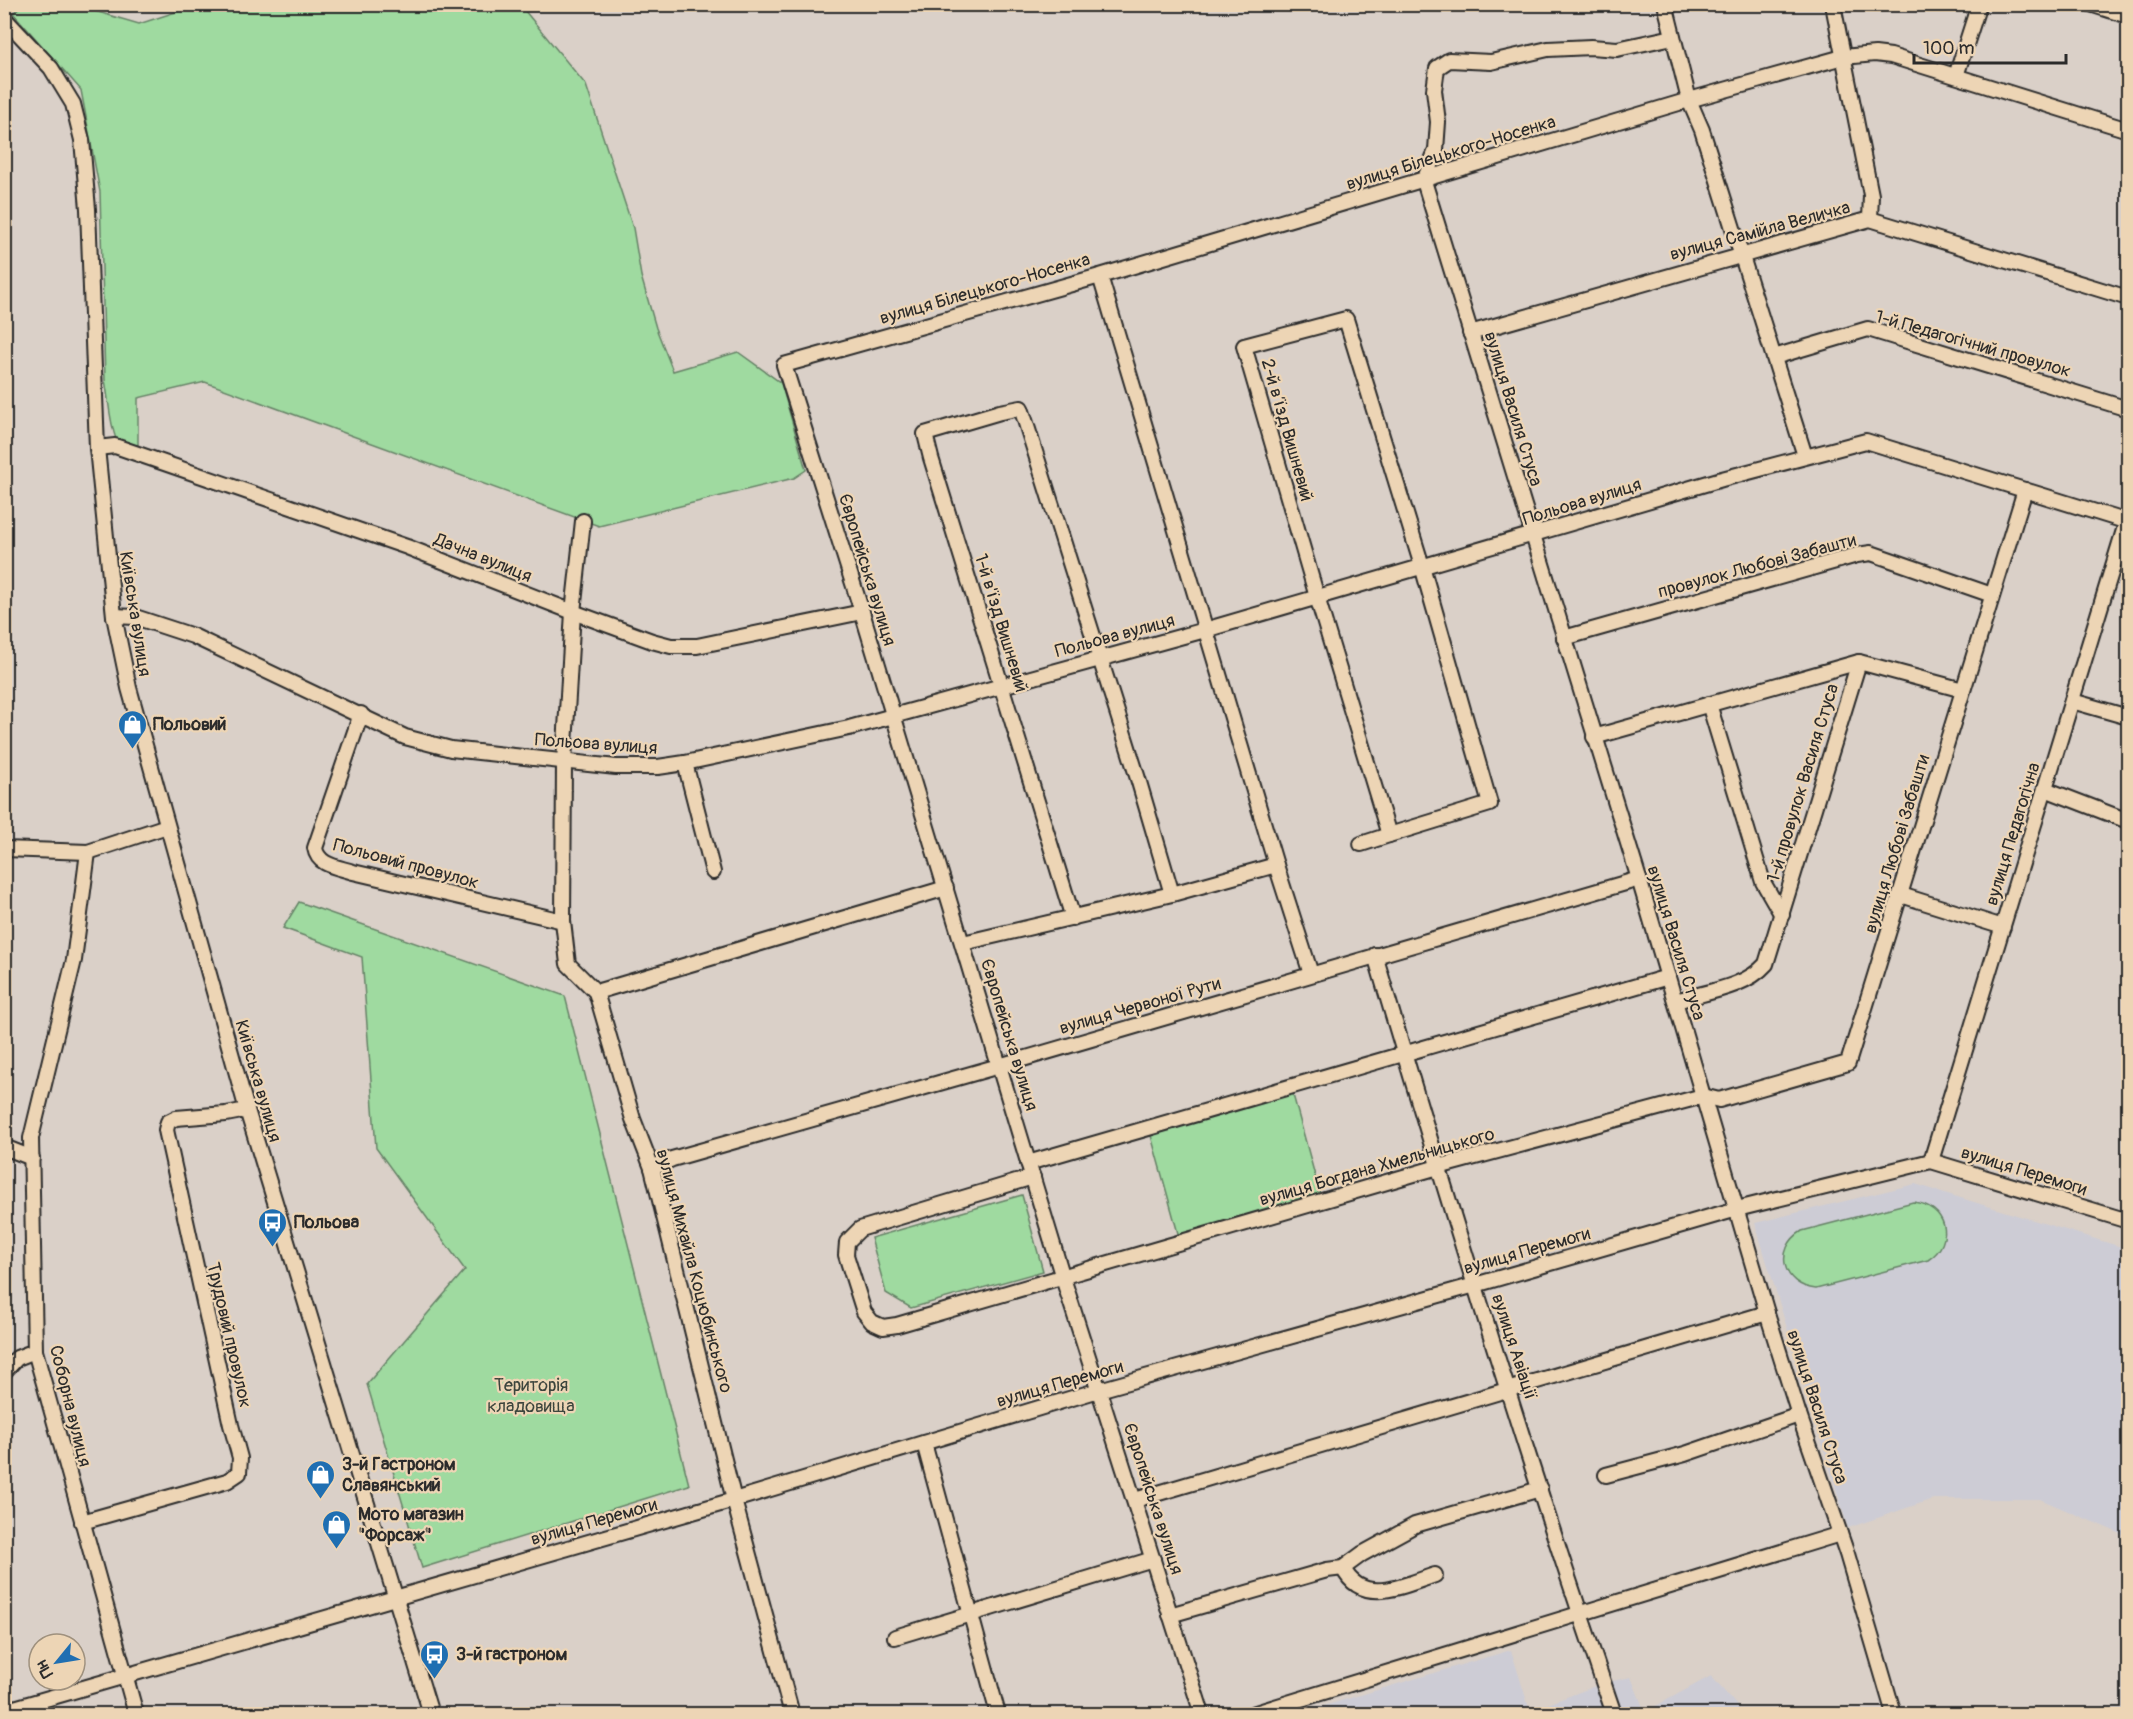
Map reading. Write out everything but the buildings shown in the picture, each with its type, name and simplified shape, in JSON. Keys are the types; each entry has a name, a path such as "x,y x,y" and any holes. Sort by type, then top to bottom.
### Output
{"street":[{"path":"1665,4 1689,100 1702,130 1805,456"},
{"path":"1833,4 1871,195 1870,219"},
{"path":"1956,76 1979,4"},
{"path":"2090,4 2128,16"},
{"name":"Київська вулиця","path":"4,18 51,69 73,104 82,140 88,209 97,448 114,616 129,688 247,1110 431,1714"},
{"path":"1424,181 1436,150 1438,122 1434,90 1437,68 1449,60 1491,62 1548,49 1591,47 1617,49 1673,37"},
{"name":"вулиця Білецького-Носенка","path":"784,365 1100,276 1689,100 1843,57 1875,54 1892,56 2128,130"},
{"name":"вулиця Василя Стуса","path":"1424,181 1676,1001 1767,1313 1840,1534 1894,1714"},
{"name":"вулиця Самійла Величка","path":"1470,333 1870,219 2128,298"},
{"path":"1100,276 1276,865 1311,974"},
{"name":"2-й вʼїзд Вишневий","path":"1317,597 1244,346 1346,319 1422,566"},
{"name":"1-й Педагогічний провулок","path":"1774,357 1868,329 2128,409"},
{"name":"Європейська вулиця","path":"784,365 862,612 1063,1278 1202,1714"},
{"name":"1-й в'їзд Вишневий","path":"1073,918 925,434 1021,408 1099,659"},
{"name":"Польова вулиця","path":"114,616 135,617 193,636 405,736 451,750 616,767 658,767 849,728 1205,630 1805,456 1866,441 2128,520"},
{"name":"Дачна вулиця","path":"97,448 115,446 407,547 573,612 671,646 697,646 862,612"},
{"name":"вулиця Любові Забашти","path":"1703,1096 1719,1101 1848,1063 2025,490"},
{"name":"вулиця Педагогічна","path":"1931,1161 2128,520"},
{"name":"вулиця Михайла Коцюбинського","path":"583,521 573,612 564,762 563,921 568,964 596,992 633,1119 652,1168 734,1500 792,1714"},
{"name":"провулок Любові Забашти","path":"1564,638 1871,553 1992,595"},
{"path":"1360,844 1490,804 1422,566"},
{"path":"1317,597 1389,835"},
{"path":"1099,659 1172,894"},
{"path":"1859,662 1963,690"},
{"name":"1-й провулок Василя Стуса","path":"1594,737 1859,662"},
{"name":"1-й провулок Василя Стуса","path":"1676,1001 1745,980 1757,974 1766,964 1859,662"},
{"path":"2072,700 2128,717"},
{"name":"1-й провулок Василя Стуса","path":"1709,704 1762,882 1782,915"},
{"name":"Польовий провулок","path":"361,714 315,848 316,856 322,862 353,872 563,921"},
{"path":"685,763 713,872"},
{"path":"2045,789 2128,821"},
{"path":"4,849 88,852 167,826"},
{"name":"Соборна вулиця","path":"88,852 74,960 32,1138 35,1352 136,1714"},
{"path":"963,943 1172,894 1276,865"},
{"name":"вулиця Червоної Рути","path":"652,1168 672,1159 1639,879"},
{"path":"596,992 946,888"},
{"path":"1901,895 2003,927"},
{"name":"вулиця Авіації","path":"1375,955 1475,1285 1579,1613 1614,1714"},
{"path":"1028,1163 1668,977"},
{"name":"вулиця Богдана Хмельницького","path":"1033,1177 860,1229 847,1242 846,1255 864,1312 873,1322 883,1327 897,1325 1438,1167 1703,1096"},
{"name":"Трудовий провулок","path":"82,1522 227,1481 239,1473 240,1458 165,1130 168,1122 176,1119 247,1110"},
{"path":"4,1147 32,1158"},
{"name":"вулиця Перемоги","path":"4,1711 32,1709 125,1677 734,1500 1099,1390 1737,1209 1931,1161 2128,1221"},
{"path":"1135,1500 1767,1313"},
{"path":"4,1372 17,1358 35,1352"},
{"path":"1606,1475 1685,1454 1799,1415"},
{"path":"924,1443 998,1714"},
{"path":"1170,1615 1327,1570 1343,1568 1362,1554 1415,1525 1540,1489"},
{"path":"1252,1714 1840,1534"},
{"path":"895,1637 1153,1559"},
{"path":"1343,1568 1354,1584 1376,1590 1388,1589 1435,1575"}],"shaded area":[{"path":"1915,1184 2128,1249 2128,1537 2040,1499 1933,1499 1848,1528 1755,1223"},
{"path":"1511,1650 1530,1711 1603,1683 1631,1677 1645,1712 1711,1676 1744,1714 1297,1714"}],"green space":[{"path":"200,4 520,5 586,85 633,228 641,276 656,328 673,371 738,352 781,383 806,470 794,478 599,526 205,382 138,398 138,446 116,439 110,417 105,380 100,192 81,90 13,13 22,5 74,5 139,24"},
{"name":"Територія кладовища","path":"299,902 565,996 689,1485 422,1568 367,1384 465,1270 376,1148 362,957 283,928"},
{"path":"1292,1091 1321,1198 1179,1237 1150,1132"},
{"path":"1022,1195 1043,1271 911,1308 886,1293 871,1238"},
{"path":"1913,1202 1934,1210 1944,1225 1945,1235 1942,1244 1928,1260 1816,1289 1795,1281 1789,1274 1785,1266 1787,1247 1802,1231"}],"place":[{"name":"Польовий","path":"132,750"},
{"name":"Польова","path":"273,1248"},
{"name":"3-й Гастроном Славянський","path":"321,1500"},
{"name":"Мото магазин \"Форсаж\"","path":"337,1550"},
{"name":"3-й гастроном","path":"435,1680"}]}
